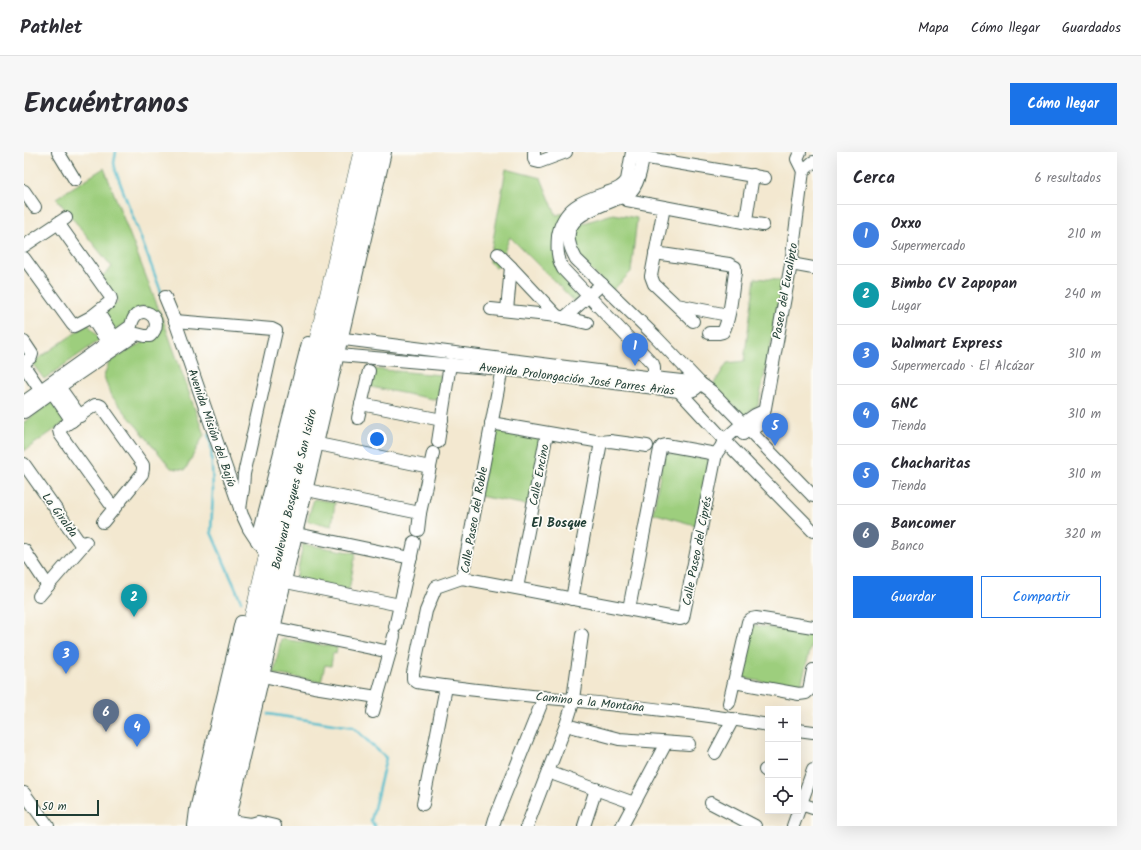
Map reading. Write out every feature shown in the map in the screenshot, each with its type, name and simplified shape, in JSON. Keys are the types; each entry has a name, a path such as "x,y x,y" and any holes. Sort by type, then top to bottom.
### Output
{"main road":[{"name":"Boulevard Bosques de San Isidro","path":"203,826 239,701 322,352 361,152"},
{"name":"Boulevard Bosques de San Isidro","path":"325,334 373,152"},
{"name":"Boulevard Bosques de San Isidro","path":"257,624 266,555 322,352"},
{"name":"Boulevard Bosques de San Isidro","path":"224,825 239,701"}],"street":[{"path":"58,152 75,180"},
{"name":"Boulevard Bosques de San Isidro","path":"194,826 196,810 239,701 264,676 257,624 286,582 318,444 322,352 325,334 386,152"},
{"path":"535,156 539,162 566,152"},
{"path":"654,378 653,364 563,269 557,256 563,243 562,222 569,211 579,204 592,203 620,193 637,154 765,178"},
{"path":"795,154 803,171 813,162"},
{"name":"Paseo del Eucalipto","path":"745,427 760,425 764,419 764,411 791,264 803,171"},
{"path":"744,221 753,176"},
{"path":"24,191 35,207"},
{"path":"620,193 627,200 763,225"},
{"path":"664,207 651,276 652,280 654,284 693,321"},
{"path":"24,246 62,221 110,296 110,302 95,315 74,326 24,258"},
{"path":"563,243 576,259 655,336 813,496"},
{"path":"655,253 729,264 735,267 728,315 723,332 709,333"},
{"path":"498,254 560,317"},
{"path":"563,269 576,259"},
{"path":"791,264 813,268"},
{"path":"507,310 511,267"},
{"path":"560,317 602,284"},
{"name":"Avenida Misión del Bajío","path":"165,296 240,509 249,529 266,555"},
{"path":"677,305 728,315"},
{"path":"491,309 560,317 587,323"},
{"path":"24,402 48,389 114,344 95,315"},
{"path":"175,321 272,329 276,331 244,474 240,509"},
{"name":"Avenida Prolongación José Parres Arias","path":"325,334 503,364 679,391 722,446 812,528"},
{"path":"640,350 655,336"},
{"path":"24,342 32,354 24,365 76,418"},
{"name":"Boulevard Bosques de San Isidro","path":"257,542 322,352"},
{"name":"Avenida Prolongación José Parres Arias","path":"322,352 450,364 503,364 700,383"},
{"path":"418,530 420,513 430,467 442,420 450,364"},
{"name":"Calle Paseo del Roble","path":"503,364 462,578 601,604"},
{"path":"358,418 369,371"},
{"path":"24,380 48,389"},
{"path":"679,391 693,391 700,383"},
{"path":"24,412 48,389"},
{"path":"361,404 442,420"},
{"path":"103,522 114,509 142,474 143,465 101,406 95,405 59,430 60,434 114,509"},
{"path":"491,423 601,442 610,441 647,446"},
{"path":"629,609 660,449 662,446 666,445 722,446 745,427"},
{"name":"Calle Encino","path":"517,588 547,433"},
{"path":"572,599 601,442"},
{"path":"318,444 430,467"},
{"name":"Calle Paseo del Ciprés","path":"601,604 680,619 683,618 722,446"},
{"name":"La Giralda","path":"24,464 84,544 39,596"},
{"path":"307,490 420,513"},
{"path":"297,534 411,558"},
{"path":"373,712 390,652 414,542"},
{"path":"24,550 48,586"},
{"name":"Camino a la Montaña","path":"462,578 436,587 426,611 413,673 413,679 417,682 446,687 574,700 733,719 765,724"},
{"path":"286,582 400,605"},
{"path":"729,703 748,622 756,618 813,627"},
{"path":"257,624 390,652"},
{"path":"527,826 566,725 574,700 582,635"},
{"path":"734,682 806,694 809,690 813,670"},
{"path":"264,676 314,687 377,697"},
{"path":"423,804 446,687"},
{"path":"493,826 544,697"},
{"name":"Boulevard Bosques de San Isidro","path":"224,825 233,808 239,701"},
{"path":"715,753 733,719"},
{"path":"566,725 619,739 689,744"},
{"path":"801,730 813,732"},
{"path":"622,826 666,742"},
{"path":"813,770 802,787 801,804 813,808"},
{"path":"548,772 634,803"},
{"path":"584,826 596,789"},
{"path":"24,793 48,826"},
{"path":"711,803 755,826"},
{"path":"233,808 238,814 252,817 258,822 275,826"},
{"path":"794,826 798,814"},
{"path":"224,825 237,822 251,824 258,822"}],"green space":[{"path":"104,168 166,328 204,435 185,470 171,468 110,394 104,376 109,362 156,335 158,315 142,306 124,324 115,330 103,313 118,302 101,277 112,267 56,198"},
{"path":"506,169 541,178 556,215 564,213 556,266 578,296 575,302 510,237 497,268 489,262"},
{"path":"613,214 637,218 631,272 612,291 574,253 571,239 577,225"},
{"path":"755,278 777,280 784,283 758,405 745,416 712,387 727,363 744,361"},
{"path":"88,324 100,340 44,379 32,363"},
{"path":"373,369 441,375 438,400 371,387"},
{"path":"52,402 67,421 24,451 24,422"},
{"path":"493,427 547,434 533,506 479,496"},
{"path":"664,453 709,459 698,526 653,513"},
{"path":"314,499 335,502 332,526 307,521"},
{"path":"303,544 356,553 349,590 296,579"},
{"path":"753,625 813,634 800,689 743,678"},
{"path":"281,639 337,647 336,654 333,653 331,666 325,665 321,682 274,674"}],"waterway":[{"path":"116,152 114,163 116,172 162,294"},
{"path":"208,434 211,444 213,491 211,532 241,601"},
{"path":"268,714 353,727 386,758 371,821 375,826"}],"place":[{"name":"Oxxo","path":"635,366"},
{"name":"Chacharitas","path":"775,446"},
{"name":"Bimbo CV Zapopan","path":"134,617"},
{"name":"Walmart Express","path":"66,674"},
{"name":"Bancomer","path":"106,732"},
{"name":"GNC","path":"137,747"}],"district":[{"name":"El Bosque","path":"559,522"}]}
